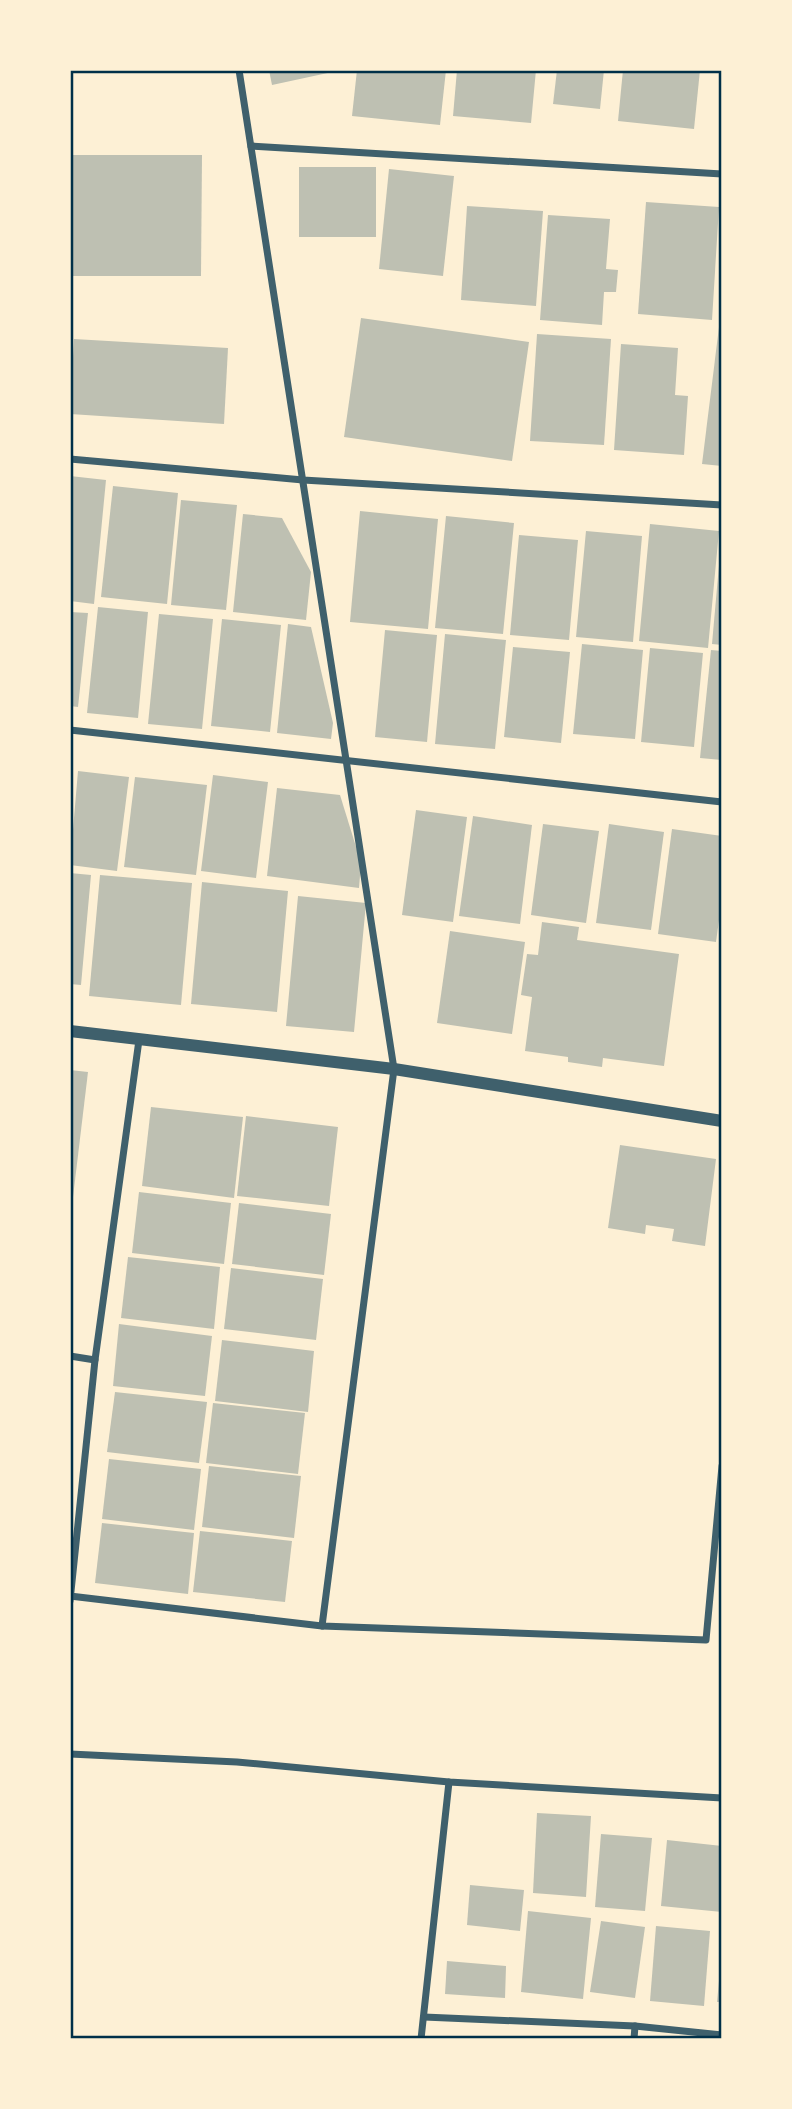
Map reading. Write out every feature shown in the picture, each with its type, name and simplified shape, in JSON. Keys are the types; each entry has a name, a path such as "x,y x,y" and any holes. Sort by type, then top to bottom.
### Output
{"street":[{"path":"239,70 394,1069 322,1626"},
{"path":"251,146 722,174"},
{"path":"70,459 303,480 722,505"},
{"path":"70,730 722,802"},
{"path":"70,1031 394,1069 722,1121"},
{"path":"139,1040 95,1360 70,1597 322,1626 706,1640 722,1466"},
{"path":"70,1356 95,1360"},
{"path":"70,1754 237,1762 449,1782 722,1798"},
{"path":"421,2039 449,1782"},
{"path":"424,2017 635,2026 722,2035"},
{"path":"634,2039 635,2026"}],"building":[{"path":"269,70 337,70 337,71 272,85"},
{"path":"357,70 446,70 440,125 352,116"},
{"path":"457,70 536,70 531,123 453,116"},
{"path":"557,70 604,70 600,109 553,104"},
{"path":"623,70 700,70 694,129 618,121"},
{"path":"70,155 202,155 201,276 70,276"},
{"path":"299,167 376,167 376,237 299,237"},
{"path":"389,169 454,176 443,276 379,269"},
{"path":"646,202 719,207 712,320 638,314"},
{"path":"467,206 543,211 536,306 461,300"},
{"path":"548,215 610,219 606,269 618,270 616,292 604,292 602,325 540,320"},
{"path":"361,318 529,342 512,461 344,437"},
{"path":"719,327 722,327 722,466 702,464"},
{"path":"537,334 611,339 604,445 530,441"},
{"path":"74,339 228,348 224,424 70,414"},
{"path":"621,344 678,348 675,395 688,396 684,455 614,450"},
{"path":"70,476 106,480 94,604 70,601"},
{"path":"113,486 178,493 167,604 101,597"},
{"path":"181,500 237,505 226,610 171,605"},
{"path":"360,511 438,519 428,629 350,622"},
{"path":"243,514 282,518 311,572 306,620 233,612"},
{"path":"446,516 514,523 503,634 435,628"},
{"path":"650,524 719,531 708,648 639,641"},
{"path":"586,531 642,536 633,642 576,637"},
{"path":"519,535 578,540 569,640 510,635"},
{"path":"722,554 722,645 712,644"},
{"path":"98,607 148,612 138,718 87,713"},
{"path":"70,612 88,613 78,707 70,706"},
{"path":"159,614 213,619 202,729 148,724"},
{"path":"222,619 281,625 270,732 211,726"},
{"path":"288,624 311,627 333,723 331,739 277,733"},
{"path":"385,630 437,635 427,742 375,737"},
{"path":"445,634 506,640 495,749 435,744"},
{"path":"582,644 643,650 635,739 573,734"},
{"path":"513,647 570,652 561,743 504,737"},
{"path":"650,648 703,653 694,747 641,742"},
{"path":"711,650 722,651 722,760 700,758"},
{"path":"78,771 129,777 117,871 70,865"},
{"path":"213,775 268,782 256,878 201,871"},
{"path":"135,777 207,785 196,875 124,867"},
{"path":"277,788 340,795 361,863 359,888 267,876"},
{"path":"416,810 467,817 453,922 402,915"},
{"path":"473,816 532,825 520,924 459,916"},
{"path":"543,824 599,831 586,923 531,915"},
{"path":"609,824 664,832 651,930 596,923"},
{"path":"672,829 722,836 722,898 716,942 658,934"},
{"path":"70,873 91,875 81,985 70,984"},
{"path":"100,875 192,883 181,1005 89,996"},
{"path":"202,882 288,891 277,1012 191,1004"},
{"path":"298,896 366,903 354,1032 286,1026"},
{"path":"542,922 579,927 577,940 679,954 664,1066 603,1058 602,1067 568,1062 568,1057 525,1051 532,997 521,995 527,954 538,955"},
{"path":"450,931 525,942 512,1034 437,1023"},
{"path":"70,1070 88,1072 73,1197 70,1197"},
{"path":"151,1107 243,1117 234,1198 142,1186"},
{"path":"246,1116 338,1127 329,1206 237,1196"},
{"path":"620,1145 716,1159 705,1246 672,1241 674,1229 646,1225 645,1234 608,1228"},
{"path":"139,1192 231,1203 224,1264 132,1253"},
{"path":"239,1203 331,1214 324,1275 232,1264"},
{"path":"128,1257 220,1267 214,1329 121,1318"},
{"path":"231,1268 323,1279 316,1340 224,1329"},
{"path":"119,1324 212,1336 205,1396 113,1386"},
{"path":"222,1340 314,1351 308,1412 215,1401"},
{"path":"115,1392 207,1402 199,1463 107,1452"},
{"path":"213,1403 305,1413 298,1474 206,1463"},
{"path":"109,1459 201,1469 194,1530 102,1519"},
{"path":"209,1466 301,1476 294,1538 202,1527"},
{"path":"102,1523 194,1533 188,1594 95,1583"},
{"path":"200,1531 292,1541 285,1602 193,1592"},
{"path":"537,1813 591,1816 586,1897 533,1893"},
{"path":"601,1834 652,1838 645,1911 595,1907"},
{"path":"667,1840 722,1846 722,1912 661,1906"},
{"path":"470,1885 524,1890 520,1931 467,1925"},
{"path":"528,1911 591,1918 583,1999 521,1992"},
{"path":"601,1921 645,1927 635,1998 590,1992"},
{"path":"656,1926 710,1931 704,2006 650,2001"},
{"path":"447,1961 506,1966 505,1998 445,1994"},
{"path":"720,1970 722,2002 717,2002"}]}
